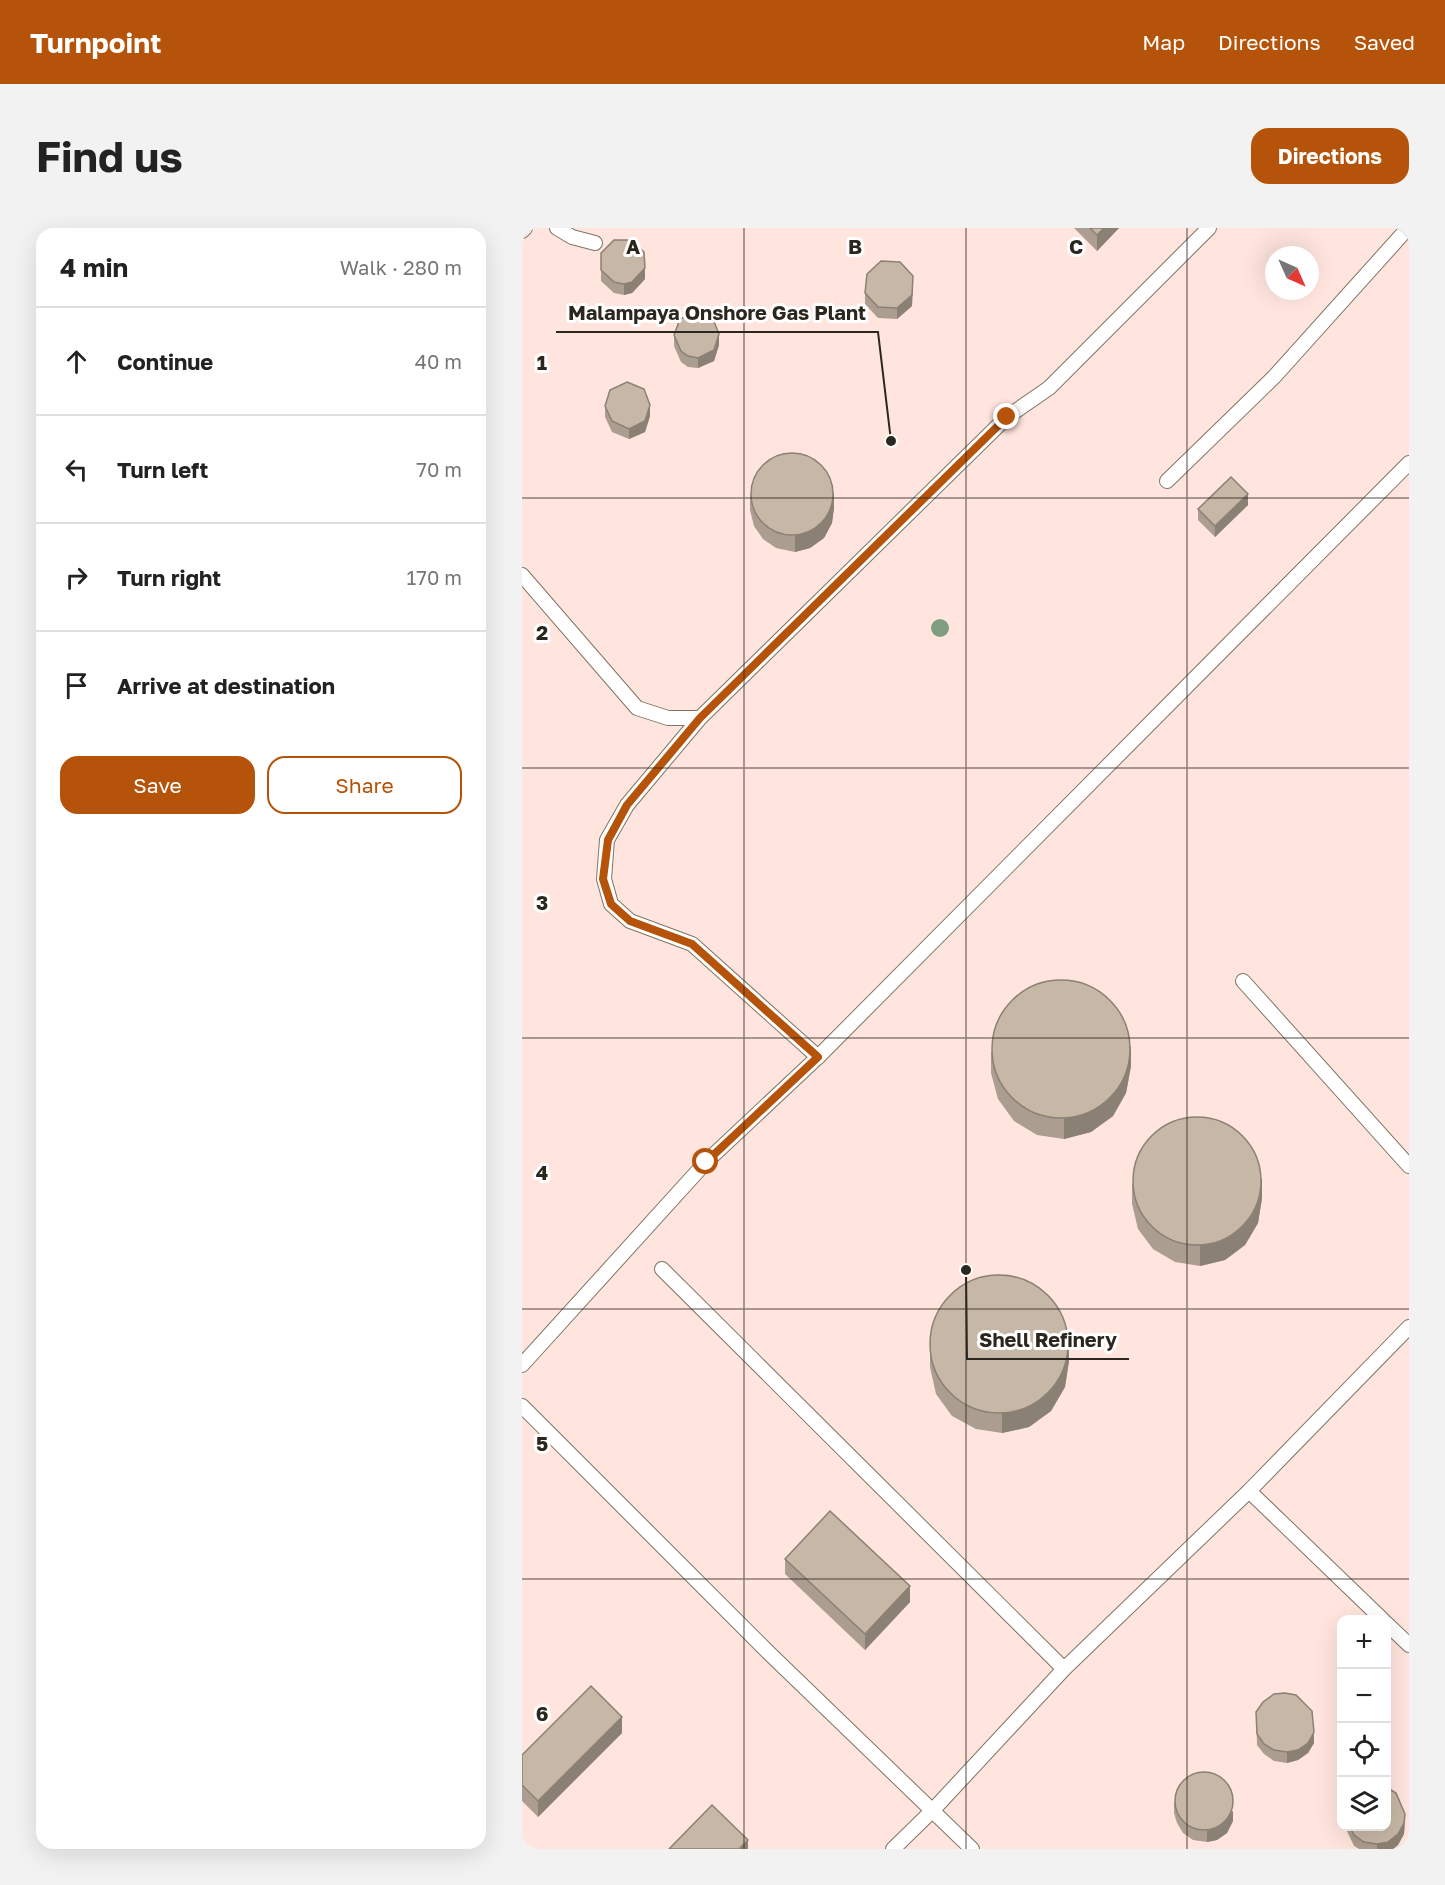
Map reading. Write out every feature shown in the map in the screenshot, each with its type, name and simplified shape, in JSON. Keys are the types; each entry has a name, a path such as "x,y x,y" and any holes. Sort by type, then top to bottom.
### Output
{"lane":[{"path":"522,231 525,228"},
{"path":"557,228 572,237 595,243"},
{"path":"818,1057 692,944 630,921 611,904 603,879 608,840 627,805 700,718 1007,417 1050,388 1209,228"},
{"path":"1167,481 1274,377 1408,228"},
{"path":"522,1365 706,1162 818,1057 1409,463"},
{"path":"522,575 637,708 668,718 700,718"},
{"path":"1243,981 1409,1166"},
{"path":"662,1269 1064,1669"},
{"path":"893,1849 933,1810 1064,1669 1249,1491 1409,1327"},
{"path":"522,1406 769,1653 972,1849"},
{"path":"1249,1491 1378,1615"},
{"path":"1391,1628 1409,1645"}],"shaded area":[{"path":"522,228 1409,228 1409,1849 522,1849"}],"building":[{"path":"1090,228 1104,228 1097,235"},
{"path":"614,240 631,240 644,252 645,268 632,282 624,284 614,282 601,270 601,253"},
{"path":"881,261 900,262 913,276 912,295 897,308 878,307 865,293 867,274"},
{"path":"696,312 713,319 719,334 714,350 698,358 688,356 681,351 674,335 680,319"},
{"path":"627,382 644,389 650,405 645,421 629,429 612,421 605,406 610,390"},
{"path":"784,453 800,453 815,460 826,471 833,486 830,510 821,523 800,535 784,535 769,528 758,517 751,502 751,486 758,471 769,460"},
{"path":"1231,477 1248,494 1215,526 1198,509"},
{"path":"1061,980 1087,985 1110,1000 1125,1023 1130,1049 1125,1075 1110,1098 1087,1113 1061,1118 1035,1113 1012,1098 997,1075 992,1049 997,1023 1012,1000 1035,985"},
{"path":"1197,1117 1222,1122 1242,1136 1256,1156 1261,1181 1256,1206 1242,1226 1222,1240 1197,1245 1172,1240 1152,1226 1138,1206 1133,1181 1138,1156 1152,1136 1172,1122"},
{"path":"999,1275 1025,1281 1048,1295 1062,1318 1068,1344 1062,1370 1048,1393 1025,1407 999,1413 973,1407 950,1393 936,1370 930,1344 936,1318 950,1295 973,1281"},
{"path":"830,1511 910,1586 865,1634 785,1559"},
{"path":"591,1686 622,1717 538,1801 522,1785 522,1755"},
{"path":"1274,1694 1296,1695 1312,1711 1314,1732 1308,1743 1298,1750 1287,1752 1274,1750 1264,1744 1257,1734 1256,1712 1263,1702"},
{"path":"1198,1772 1210,1772 1220,1776 1229,1785 1233,1807 1225,1822 1210,1830 1198,1830 1188,1826 1179,1817 1175,1807 1175,1795 1179,1785 1188,1776"},
{"path":"1391,1790 1396,1793 1405,1814 1404,1823 1398,1834 1388,1842 1377,1844 1364,1842 1352,1831 1391,1831"},
{"path":"712,1805 748,1840 739,1849 669,1849"}],"place":[{"name":"Malampaya Onshore Gas Plant","path":"891,441"},
{"name":"Shell Refinery","path":"966,1270"}],"route":[{"path":"706,1162 818,1057 692,944 630,921 611,904 603,879 608,840 627,805 700,718 1007,417"}]}
